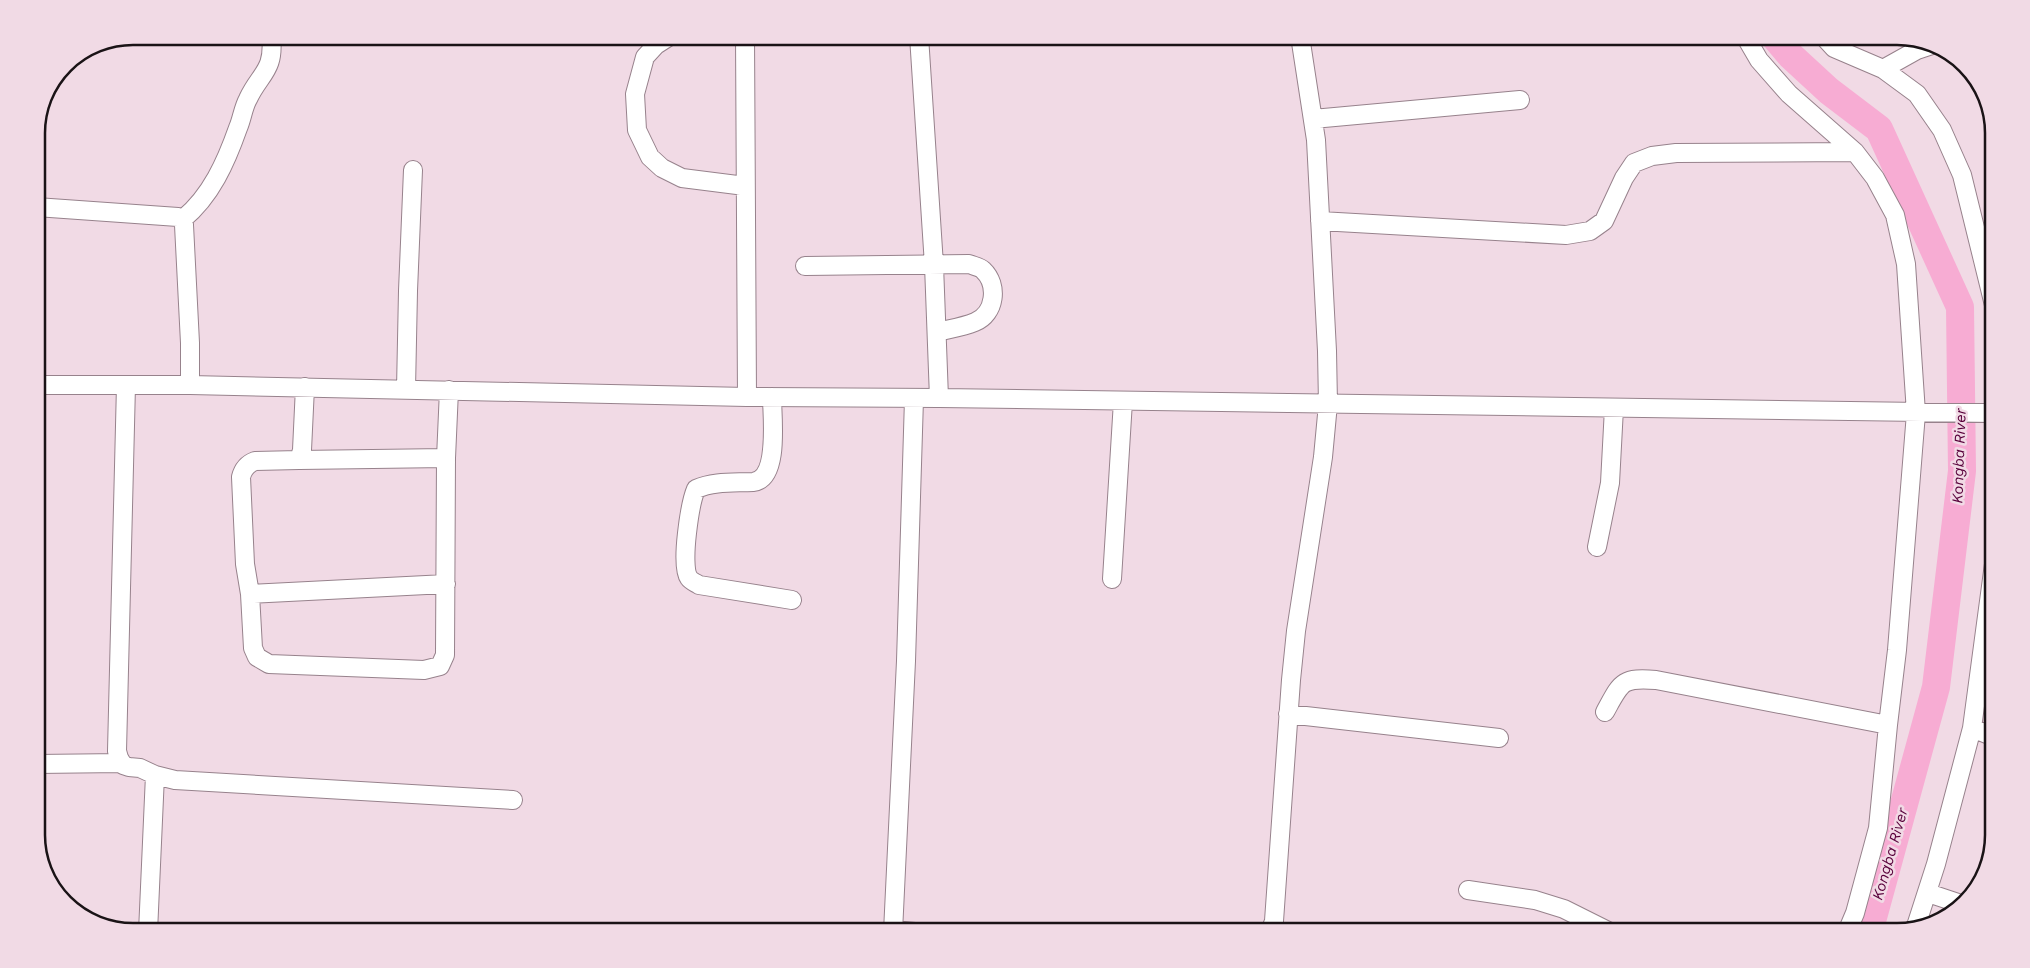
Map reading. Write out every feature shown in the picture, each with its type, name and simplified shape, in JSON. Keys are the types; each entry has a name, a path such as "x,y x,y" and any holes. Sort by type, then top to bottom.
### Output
{"street":[{"path":"183,219 195,208 212,186 234,141 246,101 265,74 271,60 271,45"},
{"path":"656,45 645,57 635,94 637,130 650,157 662,168 682,178 745,186"},
{"path":"745,45 747,397"},
{"path":"920,45 934,265 938,398"},
{"path":"1273,923 1288,714 1296,631 1323,457 1328,404 1314,119 1302,45"},
{"path":"1750,45 1759,60 1789,94 1855,152 1876,178 1895,215 1906,264 1916,413 1897,650 1878,828 1851,923"},
{"path":"1831,45 1834,48 1883,69 1916,94 1942,130 1962,175 1985,268"},
{"path":"1883,69 1922,49"},
{"path":"1314,119 1520,100"},
{"path":"1320,221 1566,235 1590,231 1604,221 1624,178 1634,164 1652,156 1676,153 1855,152"},
{"path":"406,389 413,170"},
{"path":"45,208 178,217 183,219"},
{"path":"183,219 190,385"},
{"path":"805,266 969,264 982,268 990,279 993,296 988,312 938,349"},
{"path":"45,385 190,385 747,397 1985,413"},
{"path":"126,385 117,752 137,768 147,923"},
{"path":"299,460 302,455 305,387"},
{"path":"446,458 255,461 249,463 243,470 240,484 253,648 257,657 269,664 424,670 440,666 445,655 446,458 449,390"},
{"path":"772,397 772,461 767,474 757,482 707,484 696,489 690,502 685,566 689,578 699,586 792,600"},
{"path":"893,923 906,661 914,399"},
{"path":"1112,579 1123,401"},
{"path":"1597,546 1611,473 1614,408"},
{"path":"250,594 446,584"},
{"path":"1918,920 1928,892 1972,728 1985,631"},
{"path":"1605,712 1620,686 1635,678 1656,680 1888,724"},
{"path":"1288,714 1499,738"},
{"path":"1972,728 1985,734"},
{"path":"45,764 137,768 175,780 513,800"},
{"path":"1468,890 1535,900 1564,908 1593,923"},
{"path":"1928,892 1954,902"}],"waterway":[{"name":"Kongba River","path":"1782,45 1829,91 1879,129 1960,307 1962,471 1936,687 1871,923"}]}
